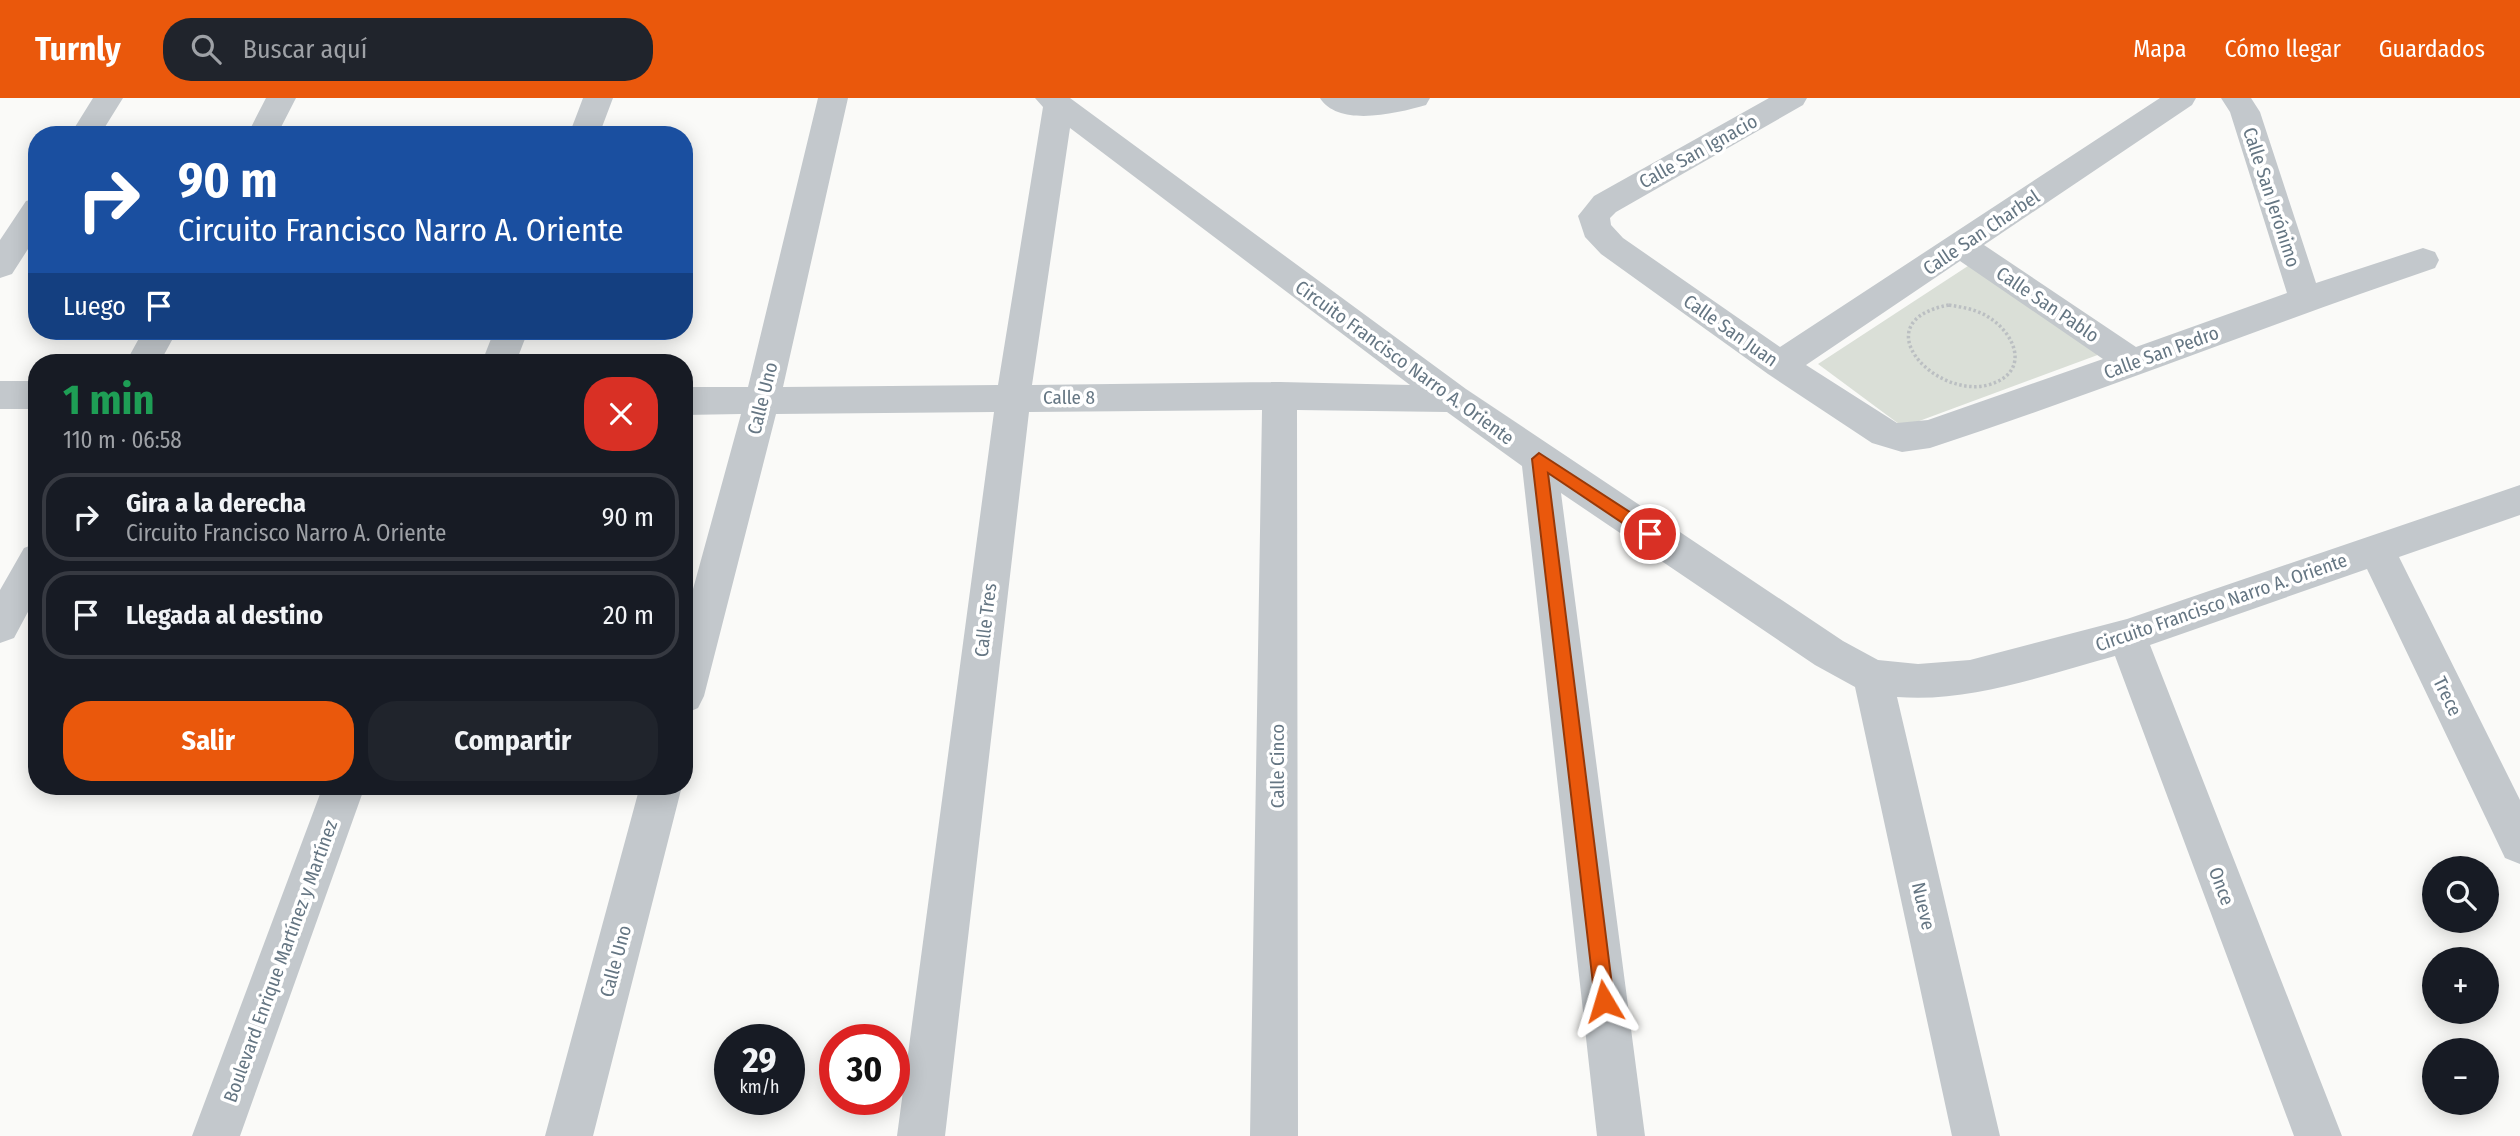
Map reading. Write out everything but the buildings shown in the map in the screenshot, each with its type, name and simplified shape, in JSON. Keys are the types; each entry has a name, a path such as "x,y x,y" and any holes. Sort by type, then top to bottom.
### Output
{"street":[{"path":"91,126 108,98"},
{"path":"267,126 281,98"},
{"path":"587,126 598,98"},
{"name":"Calle Uno","path":"693,662 762,401 833,98"},
{"path":"1335,98 1364,109 1387,107 1415,98"},
{"name":"Calle San Ignacio","path":"1605,204 1792,98"},
{"name":"Calle San Charbel","path":"1780,365 2180,98"},
{"name":"Calle San Jerónimo","path":"2236,98 2245,112 2305,299"},
{"name":"Calle Tres","path":"921,1136 1013,397 1054,102"},
{"name":"Circuito Francisco Narro A. Oriente","path":"1054,102 1539,459 1829,653 1872,677 1919,681 1970,677 2127,636 2520,500"},
{"name":"Calle San Juan","path":"1605,204 1594,216 1596,229 1612,246 1780,365 1885,433 1898,438"},
{"path":"0,266 28,223"},
{"name":"Calle San Pablo","path":"1961,246 2135,363"},
{"name":"Calle San Pedro","path":"1898,438 1930,434 2135,363 2305,299 2423,260"},
{"path":"0,395 28,395"},
{"name":"Calle 8","path":"693,401 1280,396 1454,399"},
{"name":"Calle Cinco","path":"1274,1136 1280,396"},
{"path":"1539,459 1621,1136"},
{"name":"Trece","path":"2376,549 2520,844"},
{"path":"0,626 28,575"},
{"name":"Once","path":"2127,636 2318,1136"},
{"name":"Nueve","path":"1872,677 1976,1136"},
{"name":"Boulevard Enrique Martínez y Martínez","path":"216,1136 341,795"},
{"name":"Calle Uno","path":"569,1136 659,795"}],"path":[{"path":"1933,307 1967,308 2000,324 2016,350 2015,363 2009,374 1997,382 1981,386 1945,380 1930,372 1909,347 1907,334 1910,323 1919,313 1933,307"}],"shaded area":[{"path":"1971,264 2103,353 1903,427 1818,364"}],"route":[{"path":"1604,1001 1539,459 1650,534"}]}
